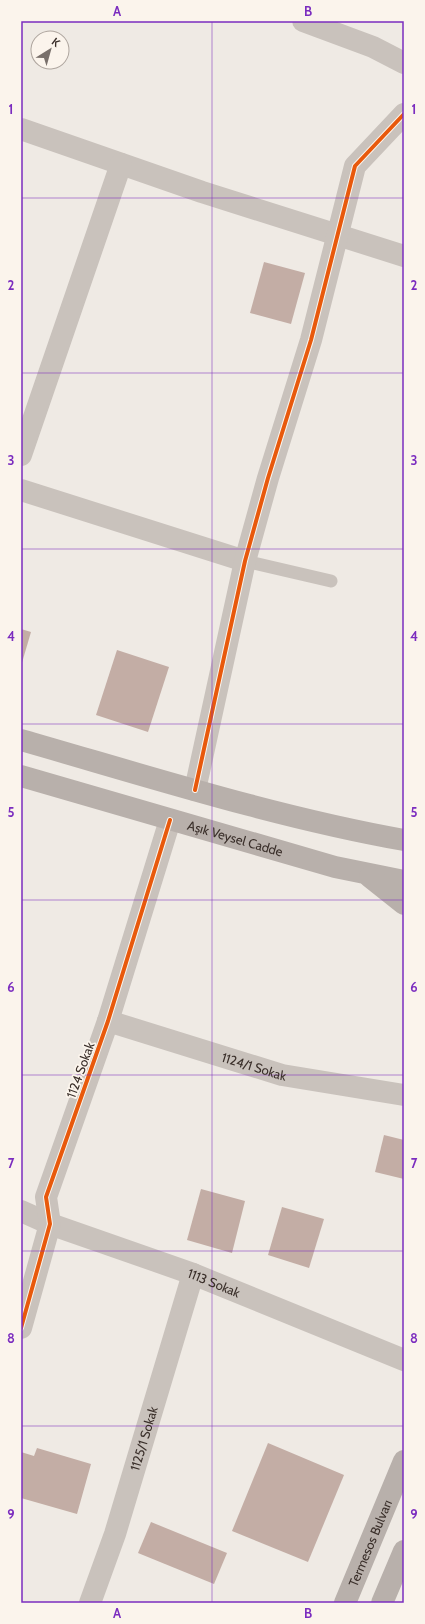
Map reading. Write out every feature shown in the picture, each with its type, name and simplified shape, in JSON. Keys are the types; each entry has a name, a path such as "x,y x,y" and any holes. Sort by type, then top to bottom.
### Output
{"main road":[{"path":"21,740 195,790 349,830 404,840"},
{"name":"Aşık Veysel Cadde","path":"21,776 335,867 404,881"},
{"path":"368,874 404,904"},
{"name":"Termesos Bulvarı","path":"345,1603 404,1462"},
{"path":"382,1603 404,1551"}],"street":[{"path":"303,21 372,47 404,63"},
{"path":"195,790 245,561 268,478 311,340 355,166 404,114"},
{"path":"21,129 202,192 404,256"},
{"path":"21,455 121,164"},
{"path":"21,490 245,561"},
{"name":"1124 Sokak","path":"21,1328 50,1224 46,1197 108,1021 170,820"},
{"name":"1124/1 Sokak","path":"108,1021 282,1075 404,1095"},
{"name":"1113 Sokak","path":"21,1211 50,1224 193,1274 404,1360"},
{"name":"1125/1 Sokak","path":"90,1603 115,1534 193,1274"}],"lane":[{"path":"245,561 331,581"}],"building":[{"path":"264,262 305,273 291,324 250,313"},
{"path":"21,629 31,632 21,666"},
{"path":"117,650 169,667 148,732 96,715"},
{"path":"384,1135 404,1140 404,1179 375,1172"},
{"path":"201,1189 245,1201 232,1253 187,1240"},
{"path":"282,1207 324,1219 309,1268 268,1255"},
{"path":"268,1443 344,1475 308,1562 232,1531"},
{"path":"37,1448 91,1464 77,1514 21,1498 21,1452 34,1456"},
{"path":"151,1522 227,1553 214,1584 138,1553"}],"cycle path":[{"path":"195,790 245,561 268,478 311,340 355,166 404,114"},
{"path":"21,1328 50,1224 46,1197 108,1021 170,820"}]}
